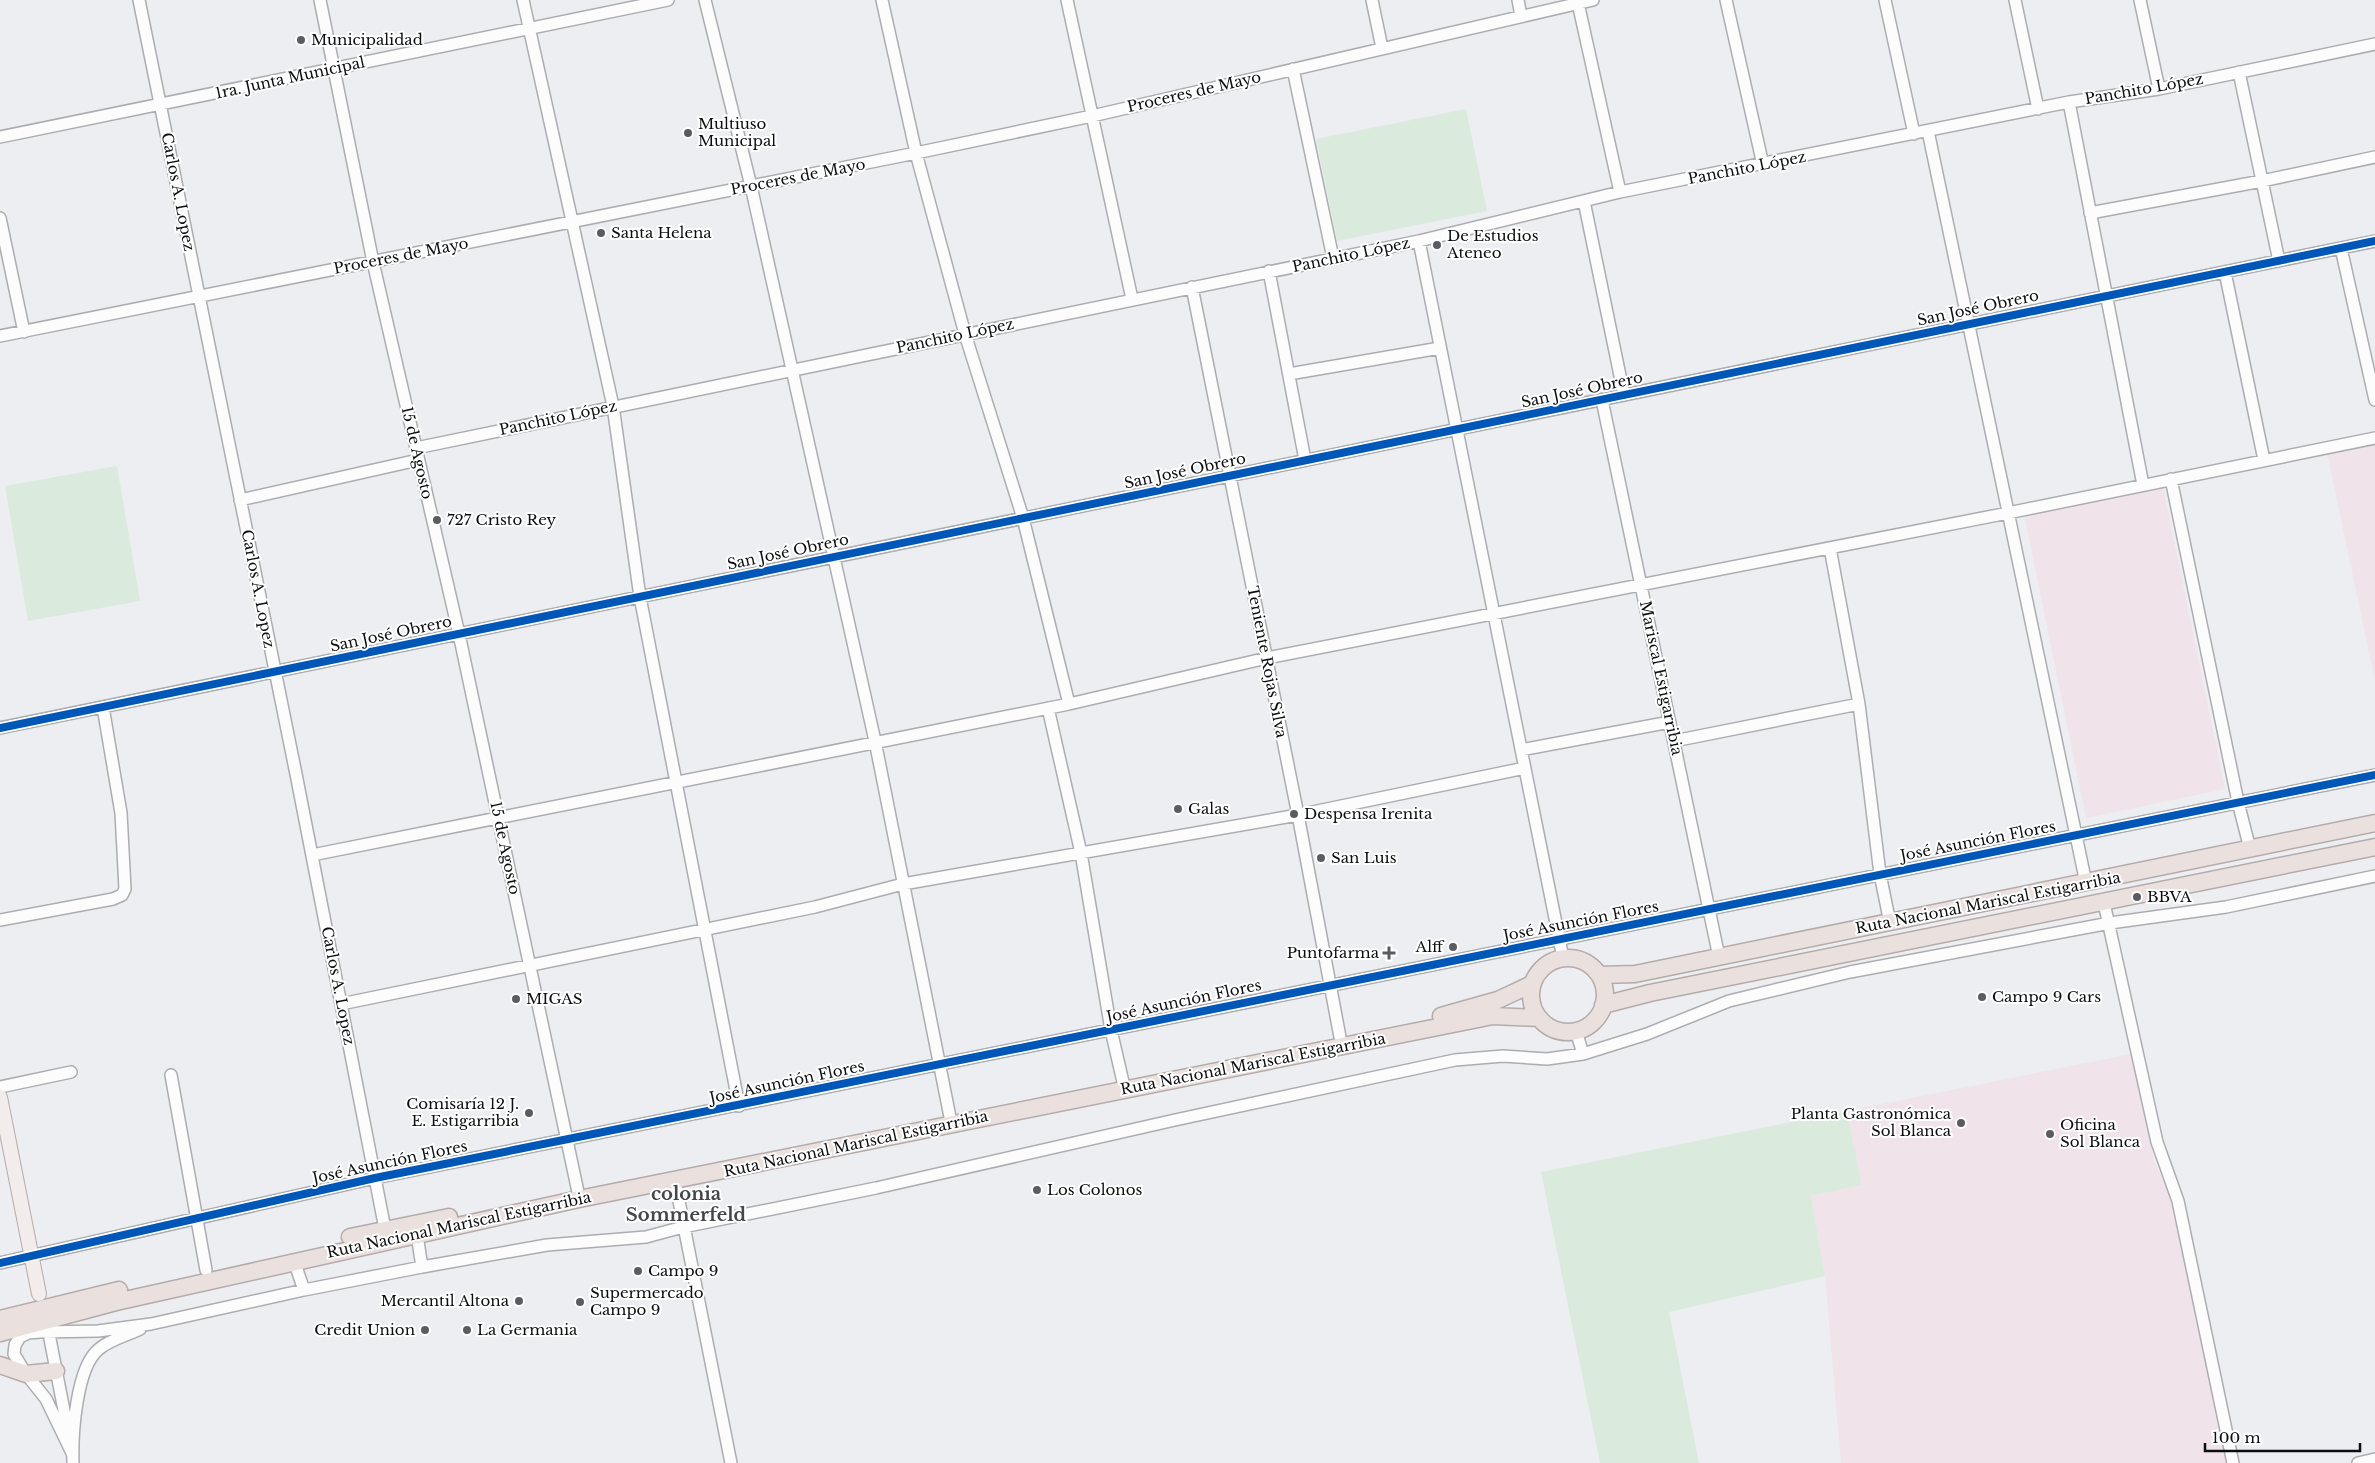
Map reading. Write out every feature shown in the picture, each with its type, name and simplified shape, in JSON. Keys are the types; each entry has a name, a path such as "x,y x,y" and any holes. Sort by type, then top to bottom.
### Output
{"highway":[{"name":"Ruta Nacional Mariscal Estigarribia","path":"1600,975 1635,974 2375,824"},
{"name":"Ruta Nacional Mariscal Estigarribia","path":"1603,1005 1659,992 2375,847"},
{"path":"1563,958 1584,961 1600,975 1605,990 1603,1005 1593,1022 1576,1031 1556,1030 1546,1026 1539,1018 1531,1002 1532,984 1542,968 1552,961 1563,958"},
{"name":"Ruta Nacional Mariscal Estigarribia","path":"0,1319 385,1230 1123,1082 1461,1011 1498,1000 1532,984"},
{"name":"Ruta Nacional Mariscal Estigarribia","path":"0,1333 116,1302 579,1199 1493,1016 1539,1018"},
{"path":"0,1365 26,1374 56,1371"}],"main road":[{"path":"0,1097 40,1294"}],"street":[{"name":"Carlos A. Lopez","path":"139,0 312,854 385,1230"},
{"name":"15 de Agosto","path":"320,0 374,262 459,634 578,1192"},
{"path":"523,0 613,406 640,597 674,782 739,1106"},
{"name":"1ra. Junta Municipal","path":"0,137 668,0"},
{"path":"705,0 750,186 875,741 950,1117"},
{"path":"882,0 916,153 965,334 1023,518 1070,704"},
{"path":"1067,0 1132,299"},
{"path":"1372,0 1382,48"},
{"path":"1518,0 1521,16"},
{"name":"Proceres de Mayo","path":"0,336 916,153 1092,116 1593,0"},
{"path":"1726,0 1763,165"},
{"path":"1885,0 1914,134"},
{"path":"2015,0 2038,109"},
{"path":"2140,0 2159,89"},
{"path":"1578,3 1620,192"},
{"name":"Panchito López","path":"416,448 1419,241 1620,192 1763,165 2068,102 2159,89 2375,44"},
{"path":"1293,69 1333,258"},
{"path":"2239,72 2279,261"},
{"path":"2068,102 2143,484"},
{"path":"1928,131 2086,883"},
{"path":"2090,213 2262,181 2375,157"},
{"path":"1584,201 1624,395"},
{"path":"0,218 24,332"},
{"path":"1419,241 1563,958"},
{"name":"San José Obrero","path":"0,728 2375,241"},
{"path":"2341,248 2375,400"},
{"path":"1269,271 1306,460"},
{"path":"2225,272 2264,460"},
{"name":"Teniente Rojas Silva","path":"1192,287 1298,815 1340,1037"},
{"path":"1289,374 1440,348"},
{"name":"Mariscal Estigarribia","path":"1602,400 1719,957"},
{"path":"312,854 875,741 1070,704 1267,658 2008,513 2375,438"},
{"path":"240,500 418,460"},
{"path":"2171,479 2238,802 2250,849"},
{"path":"1830,548 1859,704 1880,874 1890,923"},
{"path":"1674,741 1859,704"},
{"path":"0,920 113,900 122,895 125,889 121,814 103,707"},
{"path":"1048,708 1081,853 1111,1030 1123,1082"},
{"path":"1521,750 1670,722"},
{"path":"341,1004 815,907 904,884 1298,815 1525,768"},
{"name":"José Asunción Flores","path":"0,1263 375,1178 2375,775"},
{"path":"73,1459 46,1399 26,1374 14,1354 15,1345 20,1337 28,1333 98,1331 151,1324 304,1290 547,1245 646,1237 683,1227 876,1188 1165,1122 1455,1060 1503,1056 1547,1059 1583,1054 1647,1034 1729,1001 1850,972 2110,923 2226,907 2375,876"},
{"path":"2104,903 2110,923 2157,1142 2178,1201 2234,1463"},
{"path":"1576,1031 1583,1054"},
{"path":"0,1087 71,1072"},
{"path":"170,1075 206,1270"},
{"path":"675,1181 731,1463"},
{"path":"417,1235 422,1267"},
{"path":"294,1261 304,1290"},
{"path":"73,1459 78,1401 86,1365 99,1349 151,1324"},
{"path":"50,1339 73,1459"},
{"path":"2358,1463 2375,1459"}],"shaded area":[{"path":"2375,444 2375,681 2327,453"},
{"path":"2163,486 2225,789 2086,818 2024,514"},
{"path":"2131,1054 2154,1161 2171,1200 2226,1463 1841,1463 1825,1276 1811,1196 1862,1185 1847,1111"}],"green space":[{"path":"1466,109 1487,211 1337,241 1316,139"},
{"path":"117,466 140,601 28,621 5,486"},
{"path":"1847,1111 1862,1185 1811,1196 1825,1276 1669,1312 1699,1463 1600,1463 1541,1172"}],"cycle path":[{"path":"0,728 2375,241"},
{"path":"0,1263 375,1178 2375,775"}],"place":[{"name":"Municipalidad","path":"301,40"},
{"name":"Multiuso Municipal","path":"688,133"},
{"name":"Santa Helena","path":"601,233"},
{"name":"De Estudios Ateneo","path":"1437,245"},
{"name":"727 Cristo Rey","path":"437,520"},
{"name":"Galas","path":"1178,809"},
{"name":"Despensa Irenita","path":"1294,814"},
{"name":"San Luis","path":"1321,858"},
{"name":"BBVA","path":"2137,897"},
{"name":"Alff","path":"1453,947"},
{"name":"Puntofarma","path":"1389,953"},
{"name":"Campo 9 Cars","path":"1982,997"},
{"name":"MIGAS","path":"516,999"},
{"name":"Comisaría 12 J. E. Estigarribia","path":"529,1113"},
{"name":"Planta Gastronómica Sol Blanca","path":"1961,1123"},
{"name":"Oficina Sol Blanca","path":"2050,1134"},
{"name":"Los Colonos","path":"1037,1190"},
{"name":"Campo 9","path":"638,1271"},
{"name":"Mercantil Altona","path":"519,1301"},
{"name":"Supermercado Campo 9","path":"580,1302"},
{"name":"Credit Union","path":"425,1330"},
{"name":"La Germania","path":"467,1330"}],"district":[{"name":"colonia Sommerfeld","path":"686,1204"}]}
